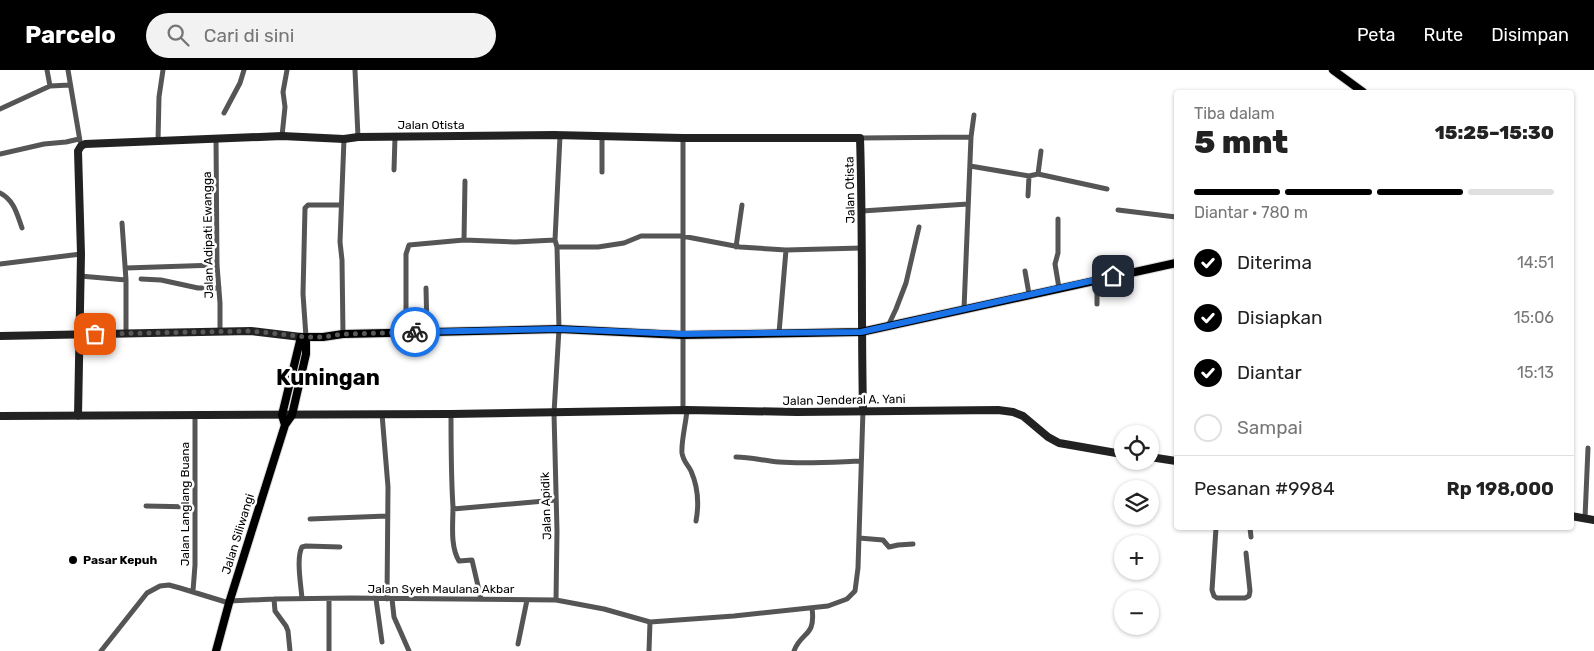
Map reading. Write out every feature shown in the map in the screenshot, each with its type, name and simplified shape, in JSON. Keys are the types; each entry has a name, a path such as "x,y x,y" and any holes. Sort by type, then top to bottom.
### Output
{"main road":[{"path":"1333,70 1360,90"},
{"path":"285,425 282,415 304,337 406,332 559,329 682,334 861,332 1174,262"},
{"name":"Jalan Siliwangi","path":"216,651 229,602 285,425 292,415 306,354 304,337"}],"street":[{"path":"47,70 50,86"},
{"path":"68,70 80,142 78,151 81,254 78,416"},
{"path":"158,141 158,97 163,70"},
{"path":"224,114 240,84 244,70"},
{"path":"282,136 285,107 283,92 287,70"},
{"path":"356,70 358,137"},
{"path":"0,109 50,86 70,85"},
{"path":"964,309 971,137 974,114"},
{"name":"Jalan Otista","path":"80,142 85,144 282,136 344,138 560,136 860,138 863,410"},
{"name":"Jalan Apidik","path":"556,600 554,412 559,329 557,247 555,240 560,136"},
{"path":"602,136 602,172"},
{"path":"394,170 395,137"},
{"path":"860,138 971,137"},
{"name":"Jalan Adipati Ewangga","path":"216,138 217,265 220,331"},
{"path":"343,334 340,205 344,138"},
{"path":"683,138 682,334 685,410 682,453 696,486 698,507 696,521"},
{"path":"0,154 44,144 80,142"},
{"path":"1038,174 1041,151"},
{"path":"970,166 1029,176 1038,174 1107,189"},
{"path":"1028,196 1029,176"},
{"path":"464,240 465,181"},
{"path":"0,193 13,203 22,228"},
{"path":"862,211 968,204"},
{"path":"0,336 251,331 304,337 305,208 308,205 340,205"},
{"path":"736,247 742,205"},
{"path":"1118,210 1174,217"},
{"path":"1058,219 1058,253 1055,264 1059,288"},
{"path":"122,222 126,268 126,333"},
{"path":"888,326 906,283 919,227"},
{"path":"557,247 598,248 624,244 641,236 682,236 736,247 786,250 862,248"},
{"path":"406,332 407,248 409,246 464,240 515,242 555,240"},
{"path":"779,334 786,250"},
{"path":"0,264 81,254"},
{"path":"126,268 217,265"},
{"path":"1025,271 1029,294"},
{"path":"80,276 126,280"},
{"path":"140,279 161,280 198,288 218,288"},
{"path":"1097,280 1097,304"},
{"path":"426,288 427,332"},
{"name":"Jalan Jenderal A. Yani","path":"0,416 451,414 685,410 797,412 998,410 1014,412 1023,416 1048,437 1059,443 1114,453"},
{"name":"Jalan Syeh Maulana Akbar","path":"229,602 274,599 556,600 604,609 650,622 734,616 828,606 846,599 855,591 859,538 863,410"},
{"path":"382,414 388,487 387,516 390,599 394,617 409,650 416,651"},
{"path":"451,414 453,540 459,561 472,560 481,600"},
{"name":"Jalan Langlang Buana","path":"192,591 195,565 195,416"},
{"path":"1585,518 1588,448"},
{"path":"736,457 815,463 861,461"},
{"path":"1159,458 1174,461"},
{"path":"453,509 556,500"},
{"path":"146,506 195,507"},
{"path":"310,519 387,516"},
{"path":"1574,516 1594,520"},
{"path":"1216,530 1212,590 1214,596 1218,598 1245,598 1249,596 1246,553"},
{"path":"1250,530 1251,536"},
{"path":"859,538 883,540 889,547 913,544"},
{"path":"302,599 300,564 300,549 302,546 340,547"},
{"path":"102,651 148,592 160,586 169,585 229,602"},
{"path":"274,599 275,612 288,631 290,651"},
{"path":"329,599 329,651"},
{"path":"376,599 382,642"},
{"path":"518,644 527,600"},
{"path":"794,651 796,646 809,632 813,617 812,608"},
{"path":"649,651 650,622"}],"way so far":[{"path":"95,334 251,331 323,337 343,334 415,332"}],"place":[{"name":"Pasar Kepuh","path":"73,560"}],"district":[{"name":"Kuningan","path":"328,377"}],"route":[{"path":"415,332 559,329 682,334 861,332 1113,276"}]}
